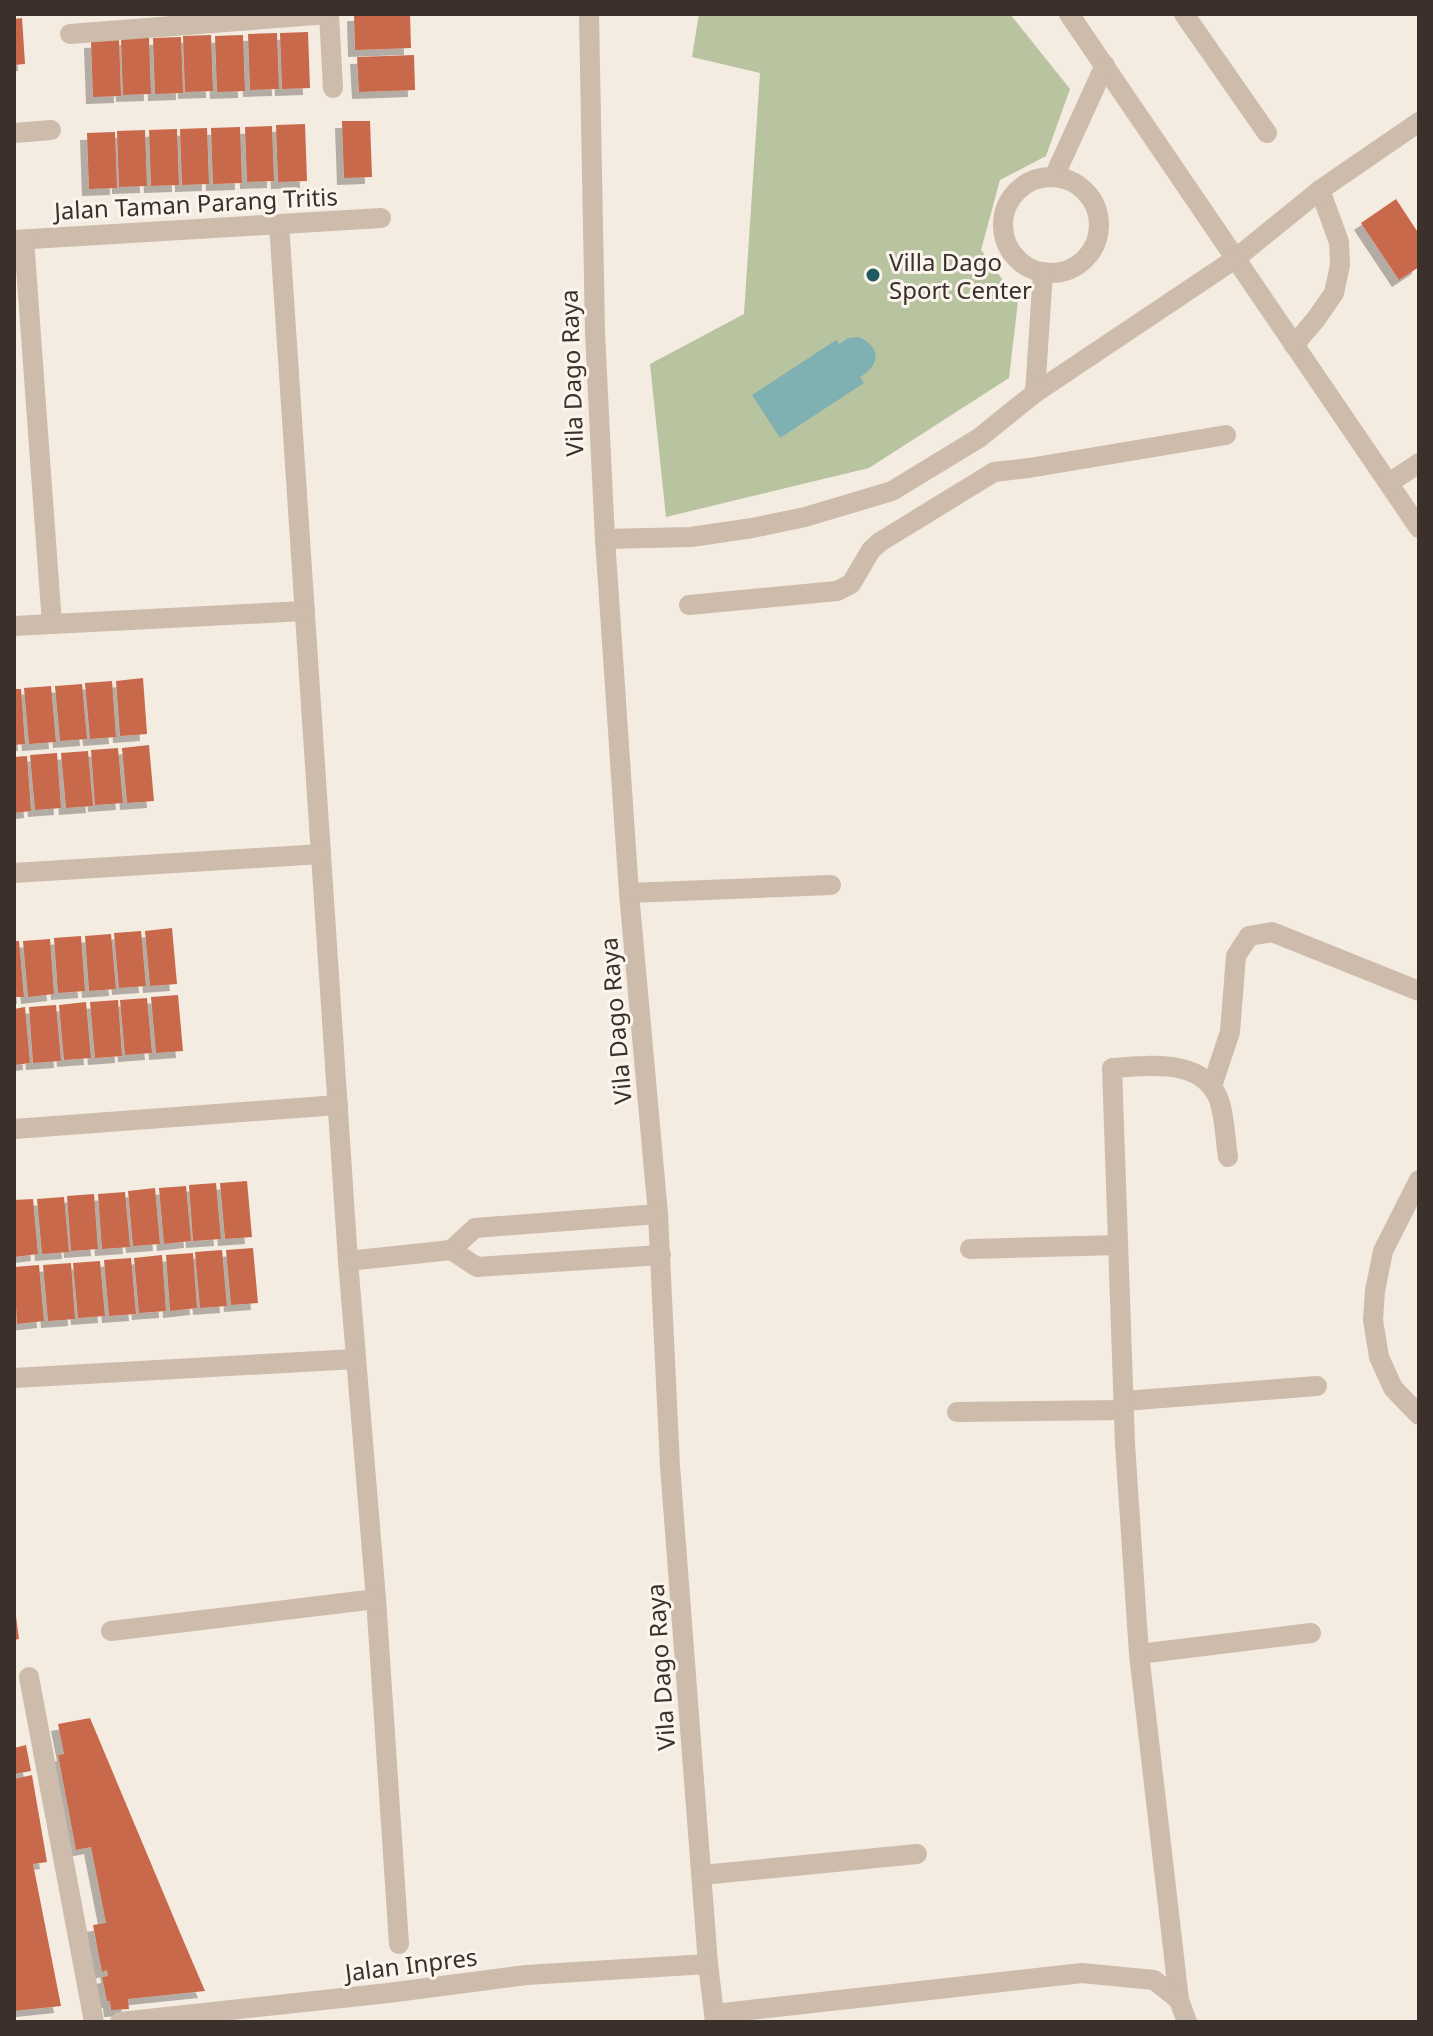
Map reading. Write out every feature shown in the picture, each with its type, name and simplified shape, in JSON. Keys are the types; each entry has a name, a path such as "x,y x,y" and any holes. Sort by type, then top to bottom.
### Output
{"street":[{"path":"70,34 329,14 333,88"},
{"name":"Vila Dago Raya","path":"589,14 595,332 605,539 629,893 661,1255 670,1466 714,2018"},
{"path":"1069,14 1419,528"},
{"path":"1184,14 1267,133"},
{"path":"1054,177 1105,65"},
{"path":"605,539 691,537 752,528 805,517 892,491 979,438 1035,393 1235,259 1320,190 1419,122"},
{"path":"14,133 51,130"},
{"path":"1054,177 1066,179 1076,184 1093,201 1097,212 1097,236 1087,257 1077,264 1055,272 1043,272 1015,256 1004,236 1008,203 1013,194 1032,181 1054,177"},
{"path":"1294,345 1334,293 1340,265 1339,242 1320,190"},
{"name":"Jalan Taman Parang Tritis","path":"19,240 381,218"},
{"path":"279,224 348,1261 376,1599 399,1944"},
{"path":"19,240 52,624"},
{"path":"1035,393 1043,272"},
{"path":"689,605 837,591 851,584 871,550 880,542 994,472 1226,435"},
{"path":"979,438 994,472"},
{"path":"1389,483 1419,463"},
{"path":"14,626 305,611"},
{"path":"14,873 321,854"},
{"path":"629,893 831,885"},
{"path":"1212,1086 1230,1032 1236,956 1249,936 1272,932 1419,991"},
{"path":"1187,2022 1179,2000 1139,1654 1124,1405 1112,1068 1163,1065 1199,1074 1212,1086 1220,1102 1228,1157"},
{"path":"14,1129 338,1105"},
{"path":"1419,1180 1413,1208 1383,1251 1373,1320 1379,1357 1393,1388 1419,1415"},
{"path":"348,1261 451,1250 475,1228 658,1214"},
{"path":"970,1249 1118,1245"},
{"path":"451,1250 477,1267 661,1255"},
{"path":"14,1378 355,1359"},
{"path":"957,1412 1124,1405 1317,1386"},
{"path":"111,1631 376,1599"},
{"path":"1139,1654 1311,1633"},
{"path":"29,1677 94,2022"},
{"path":"702,1875 917,1854"},
{"name":"Jalan Inpres","path":"120,2022 526,1975 708,1964"},
{"path":"714,2018 1082,1973 1154,1980 1179,2000"}],"green space":[{"name":"Villa Dago Sport Center","path":"699,14 1010,14 1070,89 1046,156 1000,180 981,250 1018,301 1009,378 869,468 666,517 650,364 744,314 760,73 692,57"}],"water":[{"path":"859,337 871,346 876,356 872,367 860,377 864,383 780,438 752,395 836,340 839,344 848,338"}],"building":[{"path":"354,14 410,14 411,48 355,50"},
{"path":"22,18 25,64 14,65 14,19"},
{"path":"308,32 310,88 282,89 280,33"},
{"path":"277,33 279,89 250,90 248,34"},
{"path":"211,35 213,91 185,92 183,36"},
{"path":"243,35 245,91 217,92 215,36"},
{"path":"181,37 183,93 155,94 153,38"},
{"path":"121,38 149,38 151,94 123,95"},
{"path":"119,40 121,96 93,97 91,41"},
{"path":"414,55 415,90 359,92 357,57"},
{"path":"342,121 370,121 372,177 344,178"},
{"path":"305,124 307,181 278,182 276,125"},
{"path":"272,126 274,181 247,182 245,127"},
{"path":"240,127 242,183 213,184 211,128"},
{"path":"207,128 209,184 182,185 180,129"},
{"path":"177,129 179,185 151,186 149,130"},
{"path":"145,130 147,186 119,187 117,131"},
{"path":"115,132 117,188 89,189 87,133"},
{"path":"1396,199 1419,234 1419,267 1399,280 1361,223"},
{"path":"143,678 147,734 120,736 116,681"},
{"path":"112,681 116,737 90,739 85,683"},
{"path":"82,684 87,739 60,741 55,686"},
{"path":"51,686 56,742 29,744 24,688"},
{"path":"14,689 21,689 25,744 14,745"},
{"path":"149,745 154,801 127,803 122,748"},
{"path":"118,748 123,803 95,805 91,750"},
{"path":"88,751 93,806 66,808 61,753"},
{"path":"57,753 61,808 35,810 30,755"},
{"path":"27,756 31,811 14,813 14,757"},
{"path":"172,928 177,984 150,986 145,931"},
{"path":"141,931 146,986 119,988 114,933"},
{"path":"111,934 116,989 89,991 85,936"},
{"path":"81,936 85,991 58,993 54,938"},
{"path":"50,939 54,994 28,997 23,941"},
{"path":"14,941 19,941 24,997 14,997"},
{"path":"178,995 183,1051 156,1053 151,997"},
{"path":"147,998 152,1053 125,1055 120,1000"},
{"path":"118,1000 122,1056 95,1058 90,1002"},
{"path":"86,1002 91,1058 64,1060 59,1005"},
{"path":"56,1005 61,1061 33,1063 29,1007"},
{"path":"25,1007 30,1063 14,1065 14,1009"},
{"path":"247,1181 252,1237 225,1239 220,1183"},
{"path":"216,1183 221,1239 193,1241 189,1185"},
{"path":"186,1186 191,1241 164,1244 159,1188"},
{"path":"155,1188 160,1244 133,1246 128,1191"},
{"path":"125,1192 130,1247 102,1249 98,1194"},
{"path":"94,1194 98,1249 71,1251 67,1196"},
{"path":"64,1197 69,1252 42,1254 37,1199"},
{"path":"33,1199 38,1254 14,1257 14,1200"},
{"path":"253,1248 258,1303 231,1305 226,1250"},
{"path":"222,1250 227,1306 200,1308 195,1252"},
{"path":"193,1253 197,1308 170,1311 166,1255"},
{"path":"162,1255 166,1311 139,1313 134,1258"},
{"path":"131,1258 136,1314 109,1316 104,1260"},
{"path":"100,1261 105,1316 78,1318 73,1263"},
{"path":"71,1263 75,1319 48,1321 43,1265"},
{"path":"39,1265 44,1321 17,1324 14,1267"},
{"path":"14,1616 19,1639 14,1640"},
{"path":"90,1718 205,1991 128,1999 129,2009 111,2010 110,2001 107,2001 102,1977 108,1976 107,1970 102,1972 93,1925 106,1923 91,1847 76,1850 58,1755 64,1754 58,1724"},
{"path":"26,1745 31,1771 14,1774 14,1748"},
{"path":"32,1775 47,1862 33,1864 61,2006 14,2011 14,1779"}],"place":[{"name":"Villa Dago Sport Center","path":"873,275"}]}
